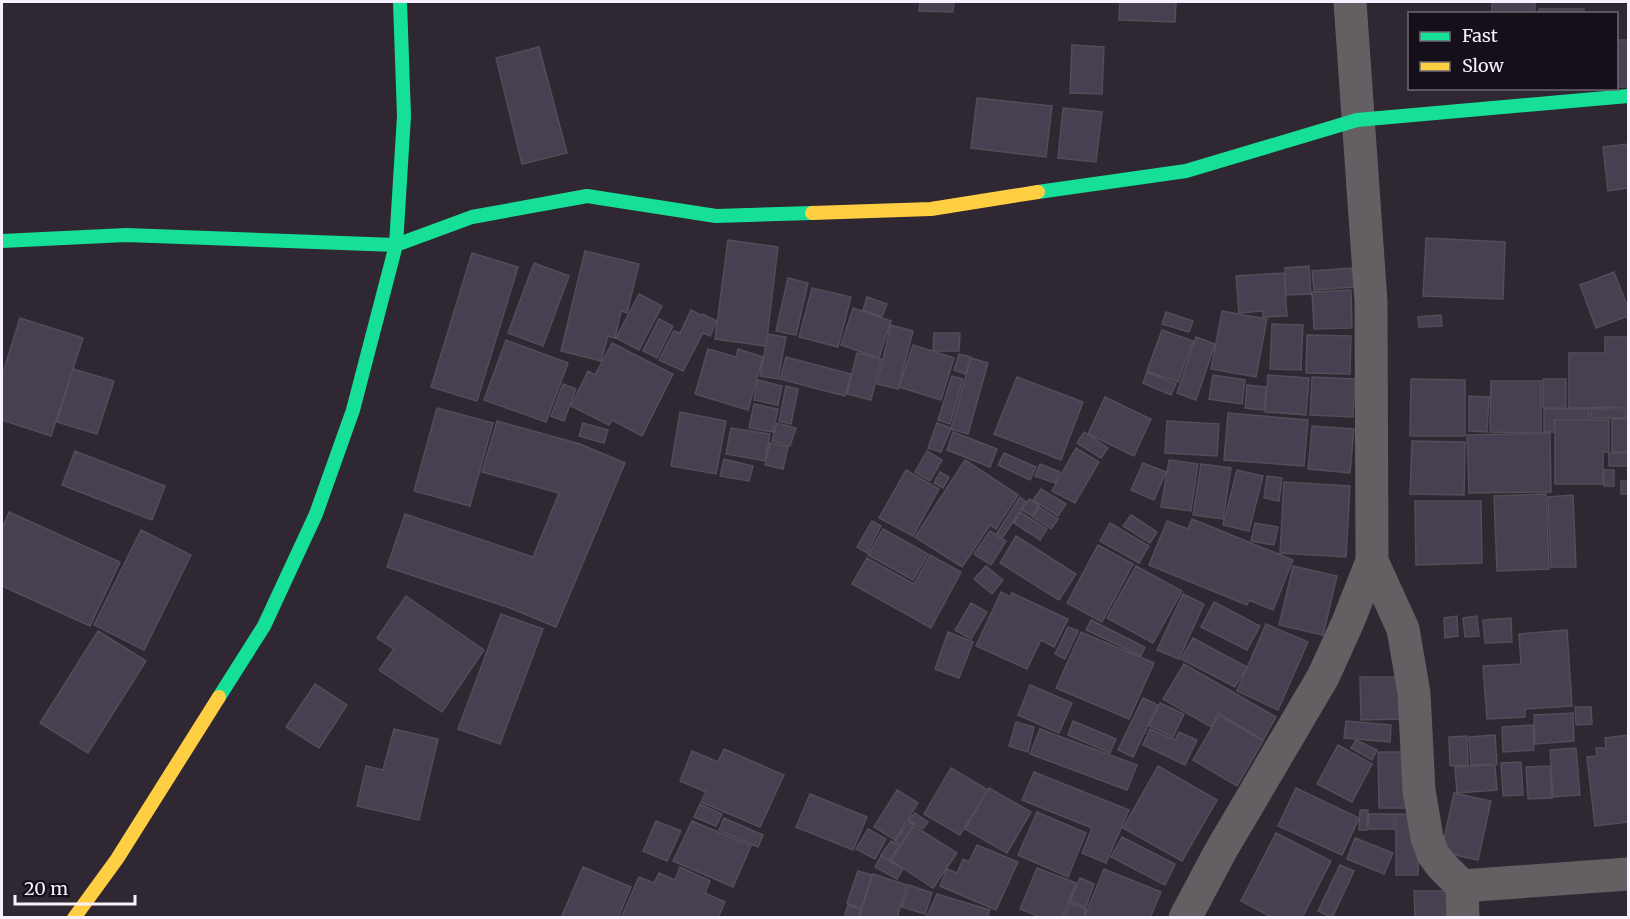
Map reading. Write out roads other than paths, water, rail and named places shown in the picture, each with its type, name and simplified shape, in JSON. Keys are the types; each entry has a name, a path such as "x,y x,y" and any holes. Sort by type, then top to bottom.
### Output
{"street":[{"path":"75,918 117,859 264,626 316,514 353,410 396,245 404,116 400,2"},
{"path":"1185,918 1220,852 1323,677 1372,561 1371,302 1350,2"},
{"path":"2,241 126,235 396,245 472,216 587,196 716,216 931,209 1186,171 1357,120 1629,96"},
{"path":"1372,561 1403,629 1414,693 1419,790 1427,838 1433,854 1462,902 1629,874"}]}
